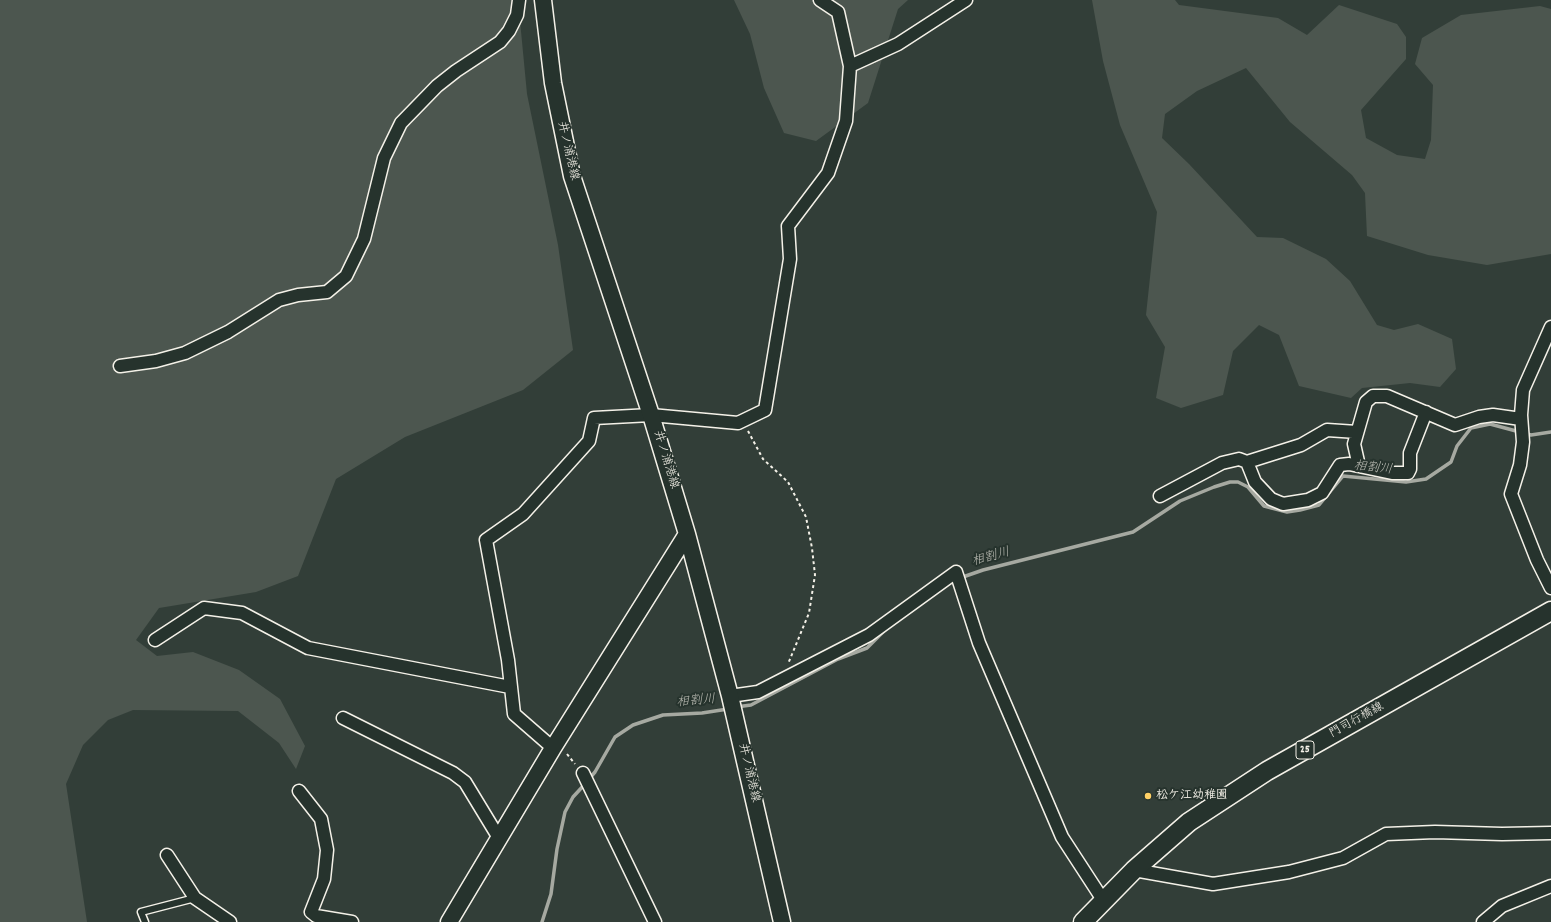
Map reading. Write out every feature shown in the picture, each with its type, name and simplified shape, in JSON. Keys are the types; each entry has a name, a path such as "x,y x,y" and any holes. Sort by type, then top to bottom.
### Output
{"main road":[{"name":"井ノ浦港線","path":"543,0 553,83 572,176 651,415 688,534 730,696 782,922"},
{"path":"449,922 555,745 688,534"},
{"name":"門司行橋線","path":"1083,922 1134,870 1188,822 1267,770 1549,615"}],"street":[{"path":"120,366 156,361 185,353 228,332 279,300 298,295 327,292 346,276 364,239 384,158 401,123 437,86 456,70 500,42 509,31 517,15 519,0"},
{"path":"555,745 514,714 508,660 486,540 523,514 589,441 594,418 651,415 738,423 743,422 765,410 790,259 788,226 828,173 846,121 850,66 838,12 820,0"},
{"path":"850,66 898,44 966,0"},
{"path":"1551,327 1523,390 1521,419 1523,442 1520,465 1511,494 1537,560 1551,588"},
{"path":"1359,466 1354,444 1366,402 1374,396 1387,396 1455,425 1479,417 1493,415 1521,419"},
{"path":"1246,462 1255,482 1271,499 1283,504 1308,500 1322,494 1329,484 1334,472 1340,466 1349,464 1392,473 1408,473 1410,469 1410,453 1426,412"},
{"path":"1160,496 1222,463 1239,459 1246,462 1301,445 1327,430 1357,432"},
{"path":"730,696 758,692 782,678 869,635 956,572 979,643 1062,837 1103,900"},
{"path":"155,640 204,608 242,613 308,648 510,687"},
{"path":"343,718 453,774 465,782 499,838"},
{"path":"582,773 655,922"},
{"path":"299,791 321,819 327,850 324,879 311,912 316,916 352,922"},
{"path":"1134,870 1213,884 1289,872 1343,858 1386,834 1435,832 1502,834 1551,833"},
{"path":"167,855 195,898 230,922"},
{"path":"1483,922 1502,906 1551,886"}],"lane":[{"path":"145,922 142,912 195,898"}],"path":[{"path":"743,422 763,459 788,482 806,517 812,548 815,575 809,613 797,638 782,678"},
{"path":"555,745 582,773"}],"shaded area":[{"path":"0,0 518,0 527,94 558,245 573,350 523,390 405,437 336,479 298,576 256,592 159,608 136,640 157,656 193,652 239,670 280,699 305,746 296,769 279,743 238,711 133,710 108,720 83,745 66,784 87,922 0,922"},
{"path":"734,0 908,0 898,9 868,103 816,141 784,133 764,88 750,34"},
{"path":"1092,0 1175,0 1179,5 1278,18 1307,35 1339,5 1397,24 1406,37 1406,59 1361,110 1366,138 1397,155 1425,159 1431,140 1433,85 1415,64 1422,38 1461,15 1540,6 1551,9 1551,254 1487,265 1428,255 1367,236 1365,193 1352,175 1290,122 1246,68 1197,91 1165,114 1162,138 1189,164 1257,237 1283,238 1326,259 1350,281 1377,325 1394,330 1418,324 1452,339 1456,369 1440,387 1410,383 1362,388 1351,398 1299,386 1279,335 1259,325 1233,351 1223,395 1181,408 1156,398 1165,347 1146,315 1157,212 1120,125 1103,61"}],"waterway":[{"name":"相割川","path":"960,578 983,570 1133,532 1180,501 1230,482 1238,482 1248,487 1264,506 1287,512 1300,510 1319,505 1343,476 1406,482 1426,479 1451,462 1457,446 1471,428 1490,424 1531,435 1551,432"},
{"name":"相割川","path":"736,707 751,705 838,659 867,648 885,630"},
{"name":"相割川","path":"589,779 595,772 615,737 633,725 663,715 702,713 728,709"},
{"name":"相割川","path":"542,922 551,894 557,849 565,812 573,797 585,784"}],"place":[{"name":"松ケ江幼稚園","path":"1148,796"}]}
